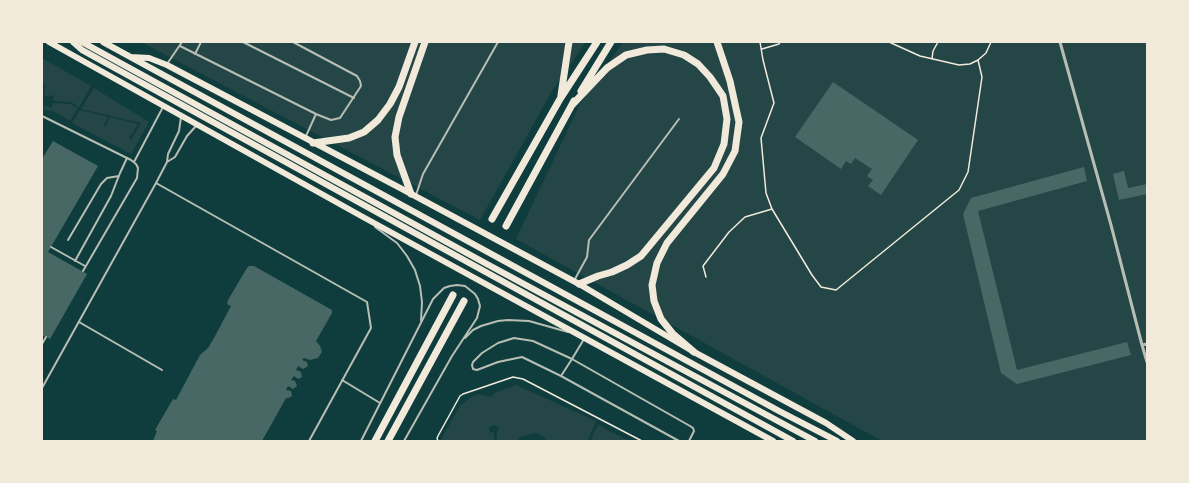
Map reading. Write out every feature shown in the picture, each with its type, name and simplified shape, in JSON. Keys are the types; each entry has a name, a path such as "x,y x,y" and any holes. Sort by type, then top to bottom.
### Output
{"highway":[{"path":"313,143 349,138 364,132 378,120 390,104 399,87 415,42"},
{"path":"413,195 397,155 395,138 399,117 425,42"},
{"path":"560,99 569,42"},
{"path":"492,219 560,99 597,42"},
{"path":"506,226 572,104 611,42"},
{"path":"694,352 673,334 661,319 654,301 652,285 657,263 667,243 723,174 736,151 739,122 730,81 717,42"},
{"path":"572,104 607,68 626,55 647,50 664,49 684,55 698,64 710,77 723,96 727,119 724,144 714,168 641,256 628,265 612,272 576,283"},
{"path":"375,441 453,295"},
{"path":"388,441 464,301"}],"main road":[{"path":"49,42 363,217 772,441"},
{"path":"73,42 82,50 793,441"},
{"path":"82,42 815,441"},
{"path":"103,42 778,411 836,441"},
{"path":"130,57 149,58 167,64 576,283 694,352 826,424 853,441"}],"street":[{"path":"1060,42 1111,225 1147,362"},
{"path":"1142,346 1147,344"}],"lane":[{"path":"167,64 182,42"},
{"path":"195,54 201,42"},
{"path":"243,42 354,98"},
{"path":"180,46 316,114 331,120 340,118 361,86 357,76 292,42"},
{"path":"413,195 423,174 498,42"},
{"path":"134,162 163,106"},
{"path":"305,138 316,114"},
{"path":"42,116 127,158 136,164 139,171 137,178 82,271"},
{"path":"42,388 167,162 168,154 179,131 181,116"},
{"path":"576,283 587,257 589,240 678,119"},
{"path":"167,162 175,157 187,136 197,125"},
{"path":"75,261 111,196 127,158"},
{"path":"68,240 101,184 111,177 119,176"},
{"path":"156,183 366,302 371,328 308,441"},
{"path":"363,217 397,243 415,270 420,286 422,302 420,325"},
{"path":"51,247 85,266"},
{"path":"360,441 434,299 439,293 450,286 465,286 475,294 478,300 480,306 476,318 404,441"},
{"path":"459,345 477,328 508,320 529,321 584,337 561,376"},
{"path":"79,322 162,370"},
{"path":"42,344 46,338"},
{"path":"679,441 561,376 522,357 498,362 477,370 473,369 473,362 482,353 498,343 514,338 533,341 572,359 690,426 694,431 689,441"},
{"path":"342,380 380,403"}],"path":[{"path":"760,42 774,103 761,138 766,193 772,209 812,275 821,287 836,290 959,190 968,172 982,76 978,60"},
{"path":"761,49 780,44 780,42"},
{"path":"889,42 920,56 959,65 970,64 978,60 986,53 991,42"},
{"path":"932,59 933,51 938,42"},
{"path":"706,277 703,266 728,232 745,217 772,209"},
{"path":"438,441 437,438 439,434 463,394 513,377 518,377 529,382 642,441"}],"shaded area":[{"path":"141,42 586,42 552,91 480,220"},
{"path":"623,42 1147,42 1147,441 882,441 516,239 580,104"},
{"path":"42,58 91,86 79,107 71,102 54,101 53,95 45,97 44,90 46,85 43,83 42,84"},
{"path":"94,88 149,122 131,154 72,123 80,110 108,117 103,126 105,127 110,117 138,124 129,138 131,140 141,123 81,109"},
{"path":"53,103 70,104 78,108 70,121 53,111 42,110 45,105 51,108"},
{"path":"516,385 596,421 588,440 547,441 543,436 535,433 520,437 517,441 497,441 497,433 499,429 494,425 489,427 489,430 490,432 494,433 494,441 440,441 460,406 470,398 478,394 490,397 496,392"},
{"path":"598,425 629,441 595,441 591,439"}],"building":[{"path":"833,82 918,140 881,195 868,186 873,180 867,176 872,169 855,158 851,164 846,161 841,169 795,137"},
{"path":"53,141 98,166 48,252 87,274 50,339 42,335 42,159"},
{"path":"1084,167 1087,181 978,211 1017,370 1127,342 1131,355 1017,384 1001,373 963,214 971,198"},
{"path":"1124,171 1128,188 1147,184 1147,194 1119,200 1113,174"},
{"path":"249,266 254,266 332,310 332,313 316,341 322,352 318,358 310,360 304,358 302,360 307,362 308,366 303,369 298,366 296,370 301,372 302,377 298,379 294,376 291,380 295,381 297,386 293,389 288,386 286,390 291,391 292,396 286,398 262,441 153,441 157,431 155,430 173,399 176,400 200,355 208,348 214,338 231,306 227,304 228,300"}]}
